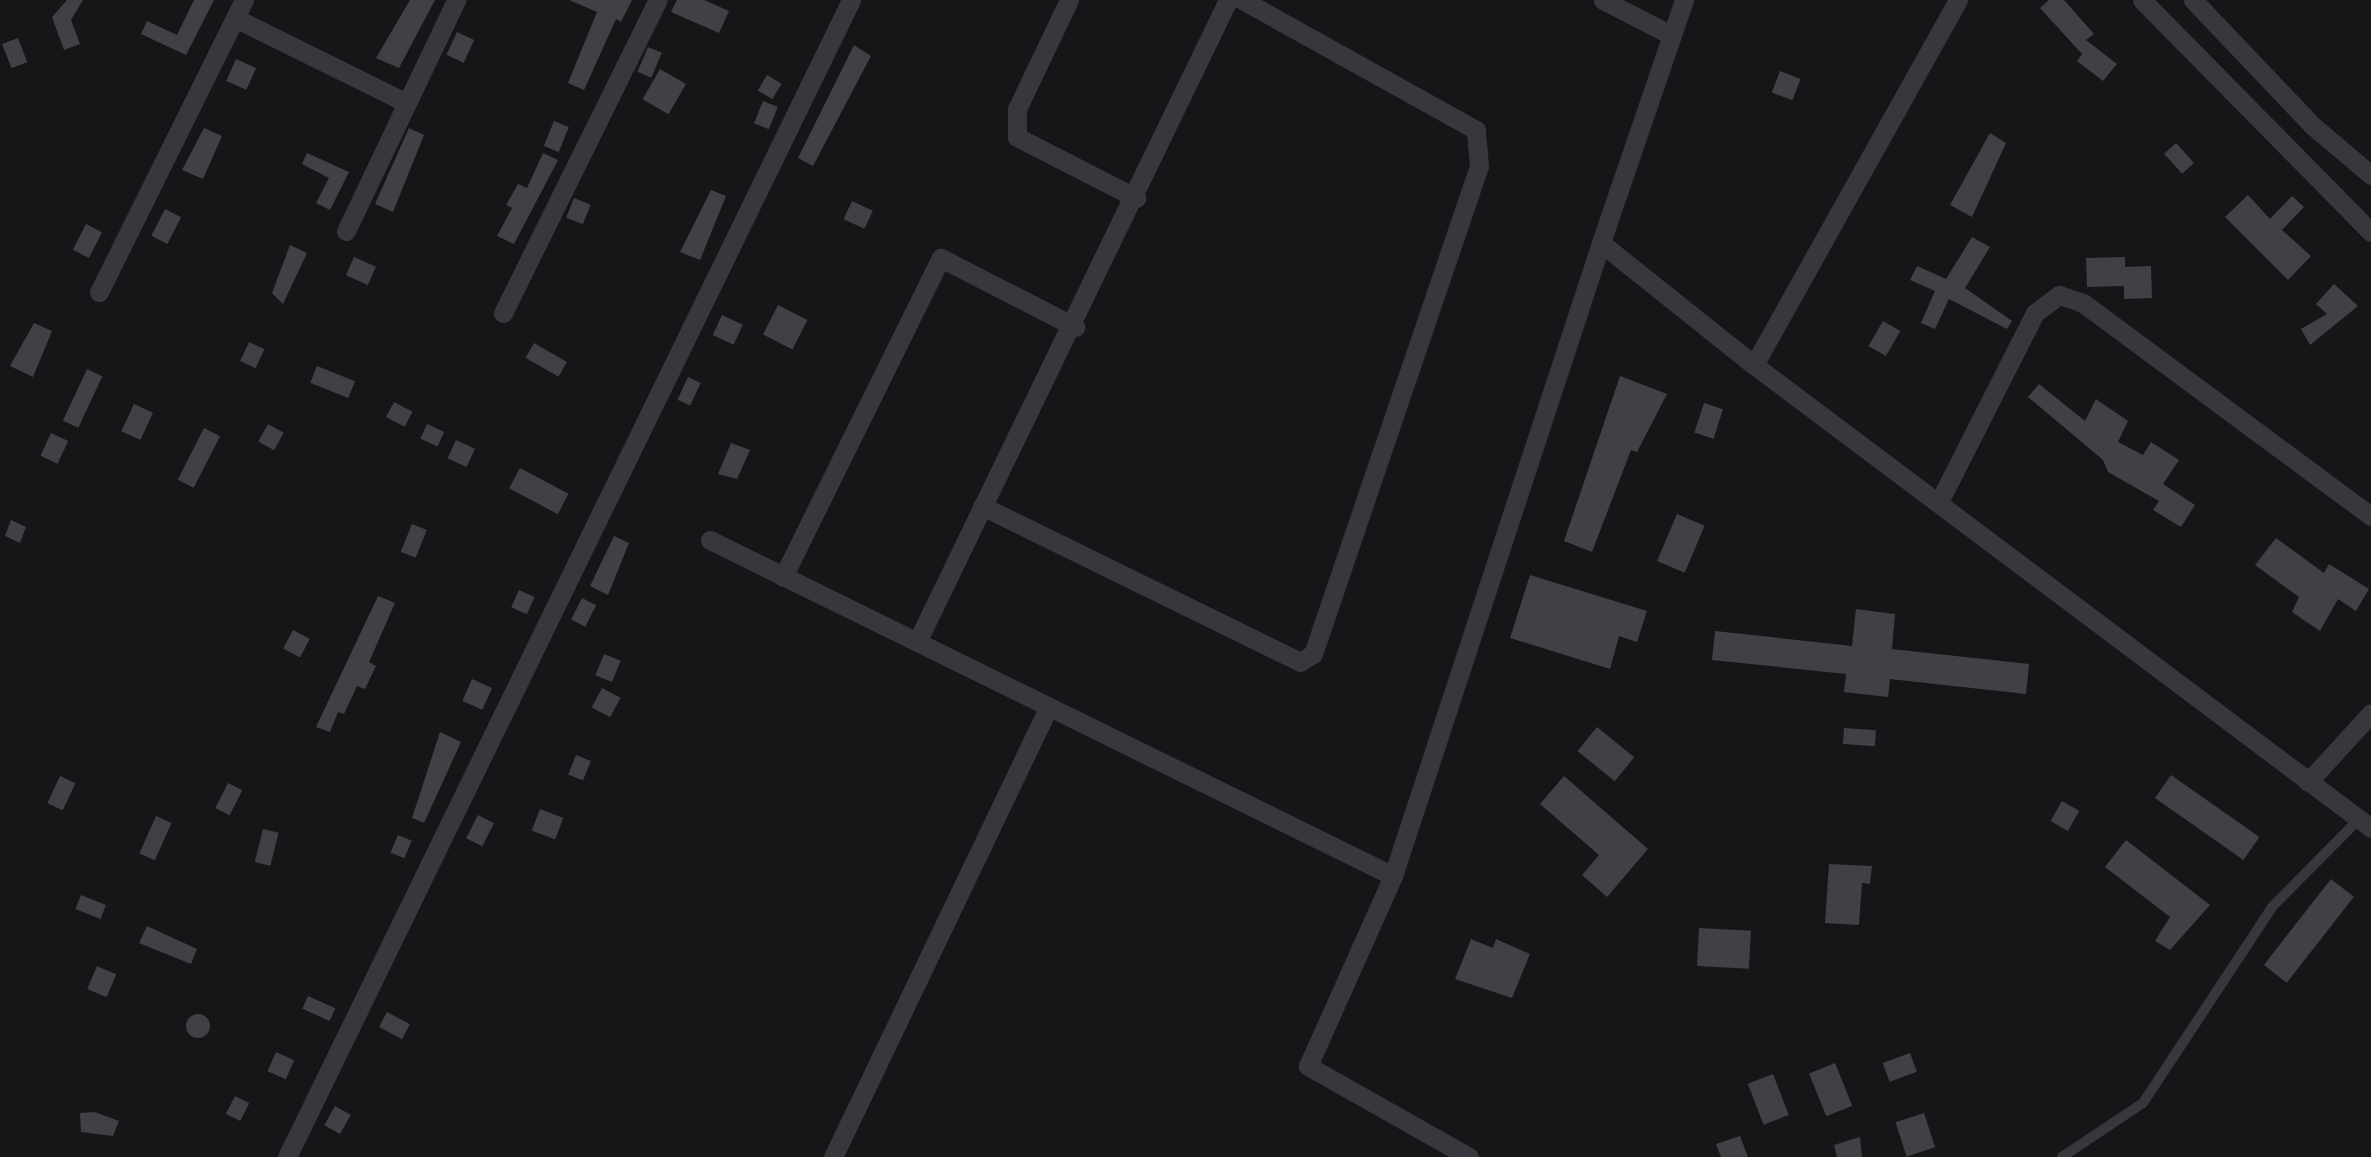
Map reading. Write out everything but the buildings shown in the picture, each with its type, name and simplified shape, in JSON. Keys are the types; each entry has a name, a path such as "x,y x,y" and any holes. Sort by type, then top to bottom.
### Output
{"street":[{"path":"99,292 244,0"},
{"path":"346,231 405,102 456,0"},
{"path":"503,313 658,0"},
{"path":"288,1157 851,0"},
{"path":"1069,0 1017,109 1017,137 1136,198"},
{"path":"917,642 982,506 1075,327 1228,0"},
{"path":"982,506 1300,662 1314,654 1479,166 1476,130 1242,0"},
{"path":"1603,0 1671,35"},
{"path":"1469,1157 1308,1066 1393,876 1601,243 1684,0"},
{"path":"1754,365 1958,0"},
{"path":"2142,0 2371,232"},
{"path":"2193,0 2313,126 2371,176"},
{"path":"235,18 405,102"},
{"path":"1601,243 1754,365 1940,500 2365,823"},
{"path":"783,577 940,258 1075,327"},
{"path":"1940,500 2035,313 2059,295 2083,303 2371,516"},
{"path":"710,540 1048,709 1393,876"},
{"path":"833,1157 1048,709"},
{"path":"2308,782 2371,713"}],"lane":[{"path":"2062,1157 2143,1102 2272,907 2365,823"}]}
